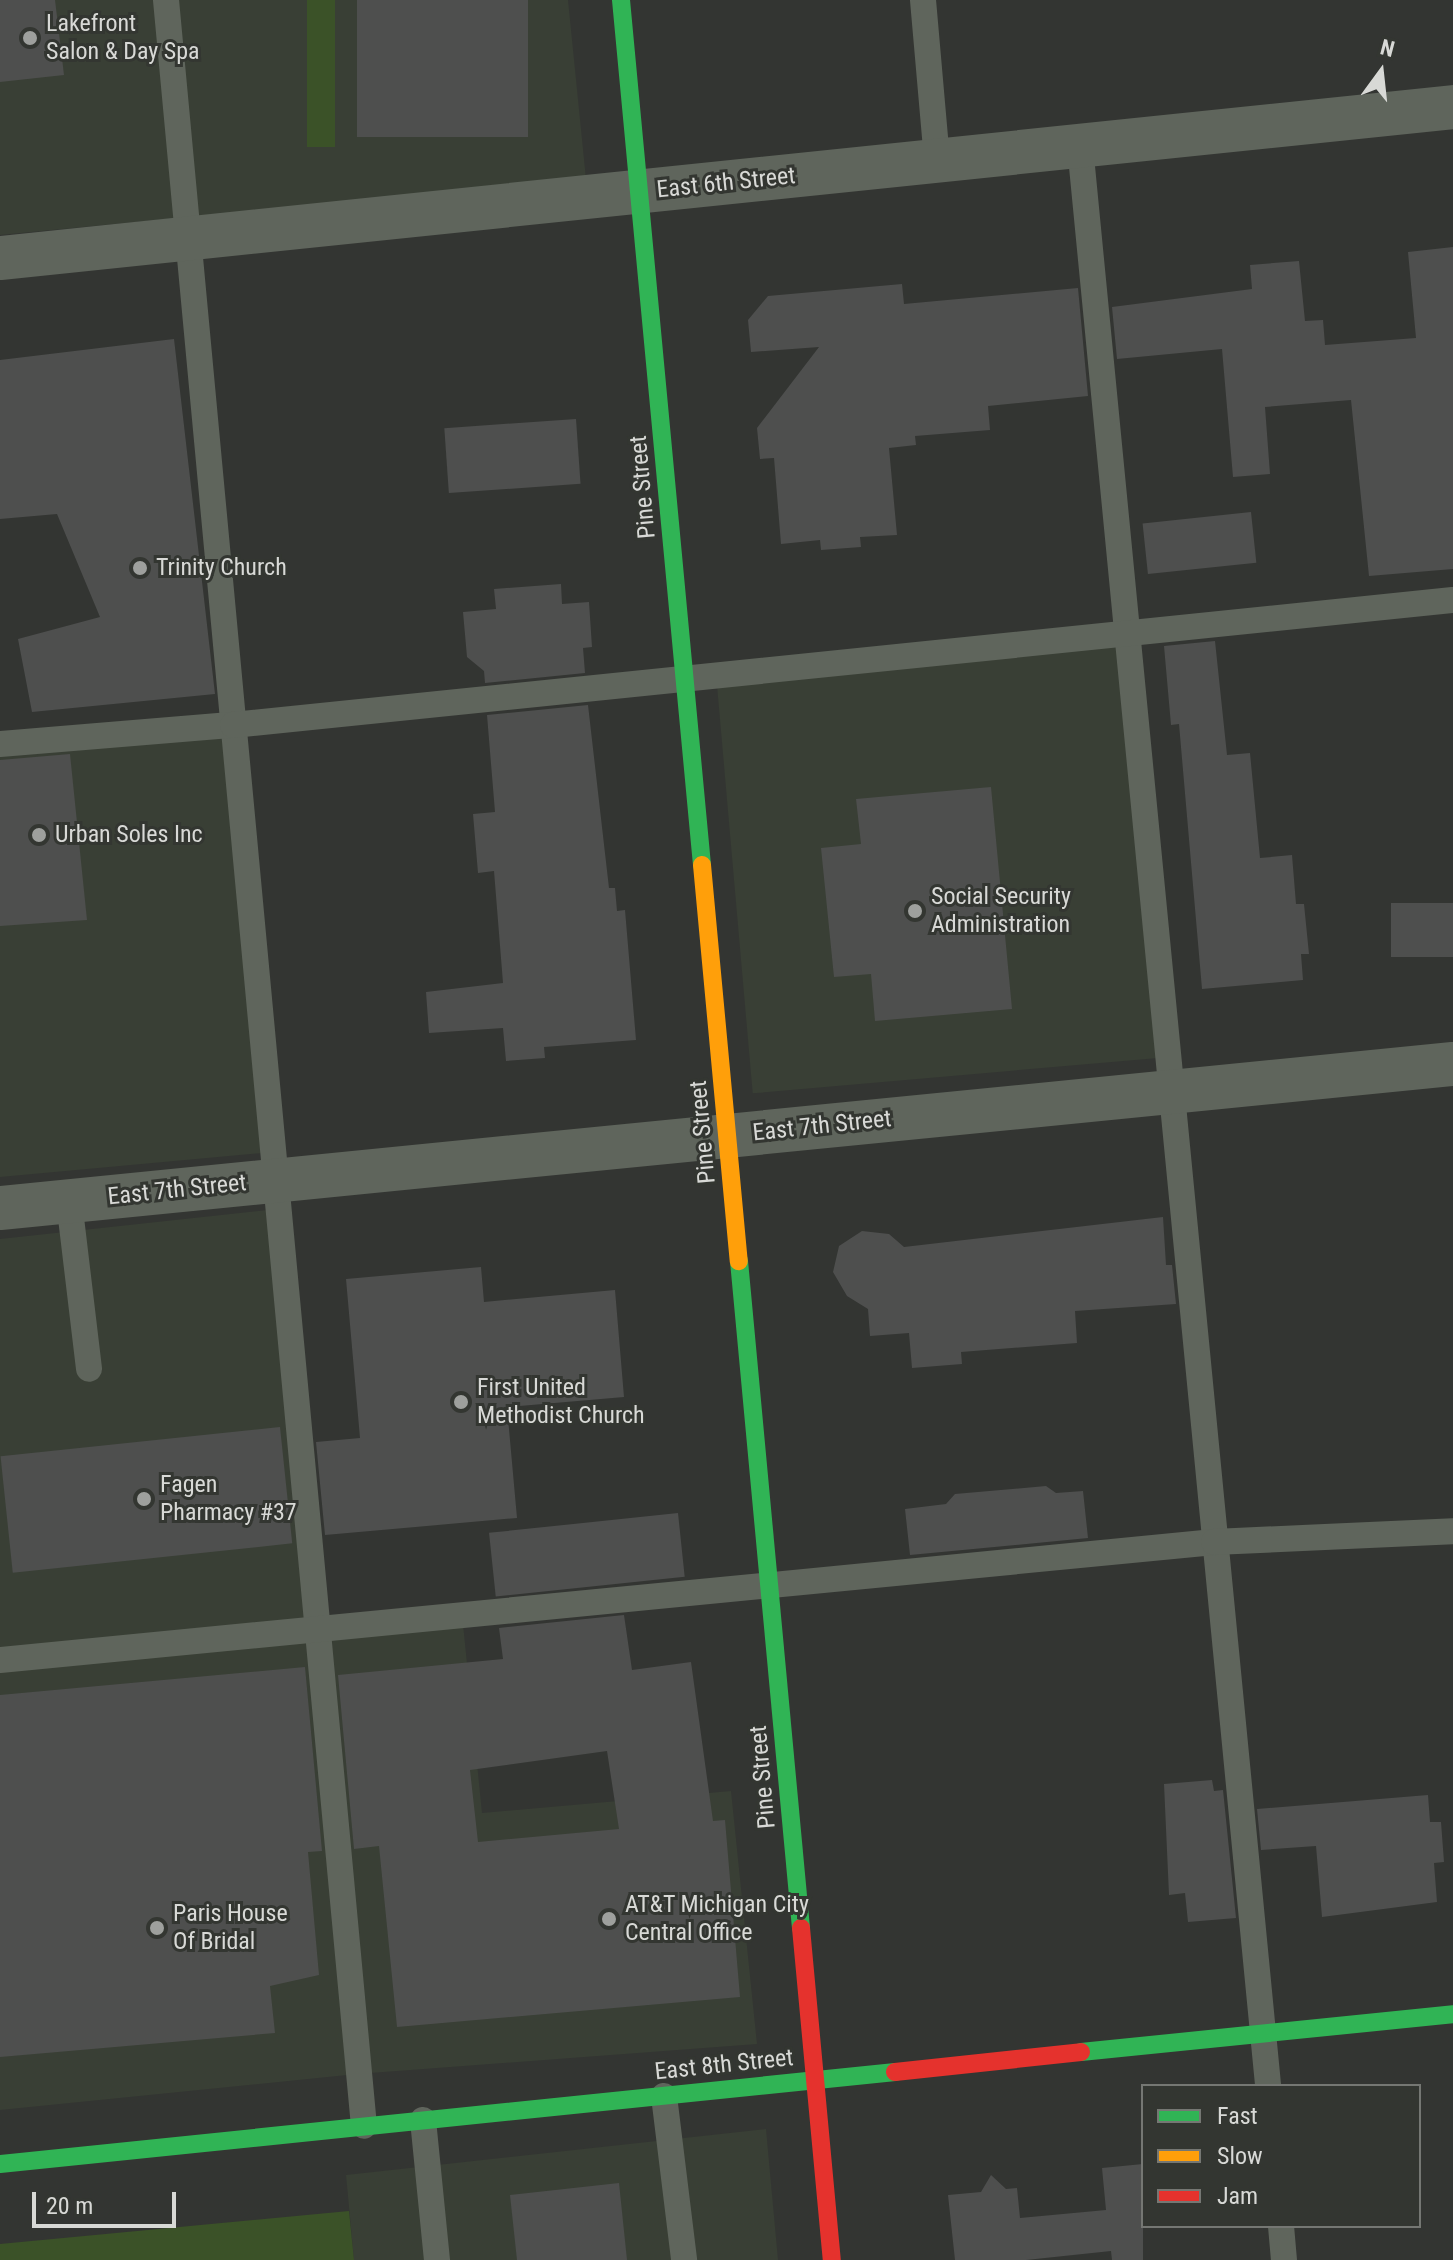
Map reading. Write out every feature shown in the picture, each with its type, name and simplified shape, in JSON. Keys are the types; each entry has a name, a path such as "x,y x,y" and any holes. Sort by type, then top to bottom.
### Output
{"street":[{"name":"Pine Street","path":"621,0 832,2260"},
{"name":"East 6th Street","path":"0,258 1453,107"},
{"name":"East 7th Street","path":"0,1208 1453,1064"},
{"name":"East 8th Street","path":"0,2164 1453,2014"}],"lane":[{"path":"166,0 364,2126"},
{"path":"923,0 937,161"},
{"path":"1080,146 1268,2084"},
{"path":"0,744 233,725 1453,600"},
{"path":"69,1201 89,1369"},
{"path":"0,1660 1214,1542 1453,1531"},
{"path":"664,2096 684,2260"},
{"path":"423,2120 437,2260"},
{"path":"1281,2228 1284,2260"}],"shaded area":[{"path":"0,0 568,0 586,179 0,235"},
{"path":"1127,633 1164,1057 753,1093 716,669"},
{"path":"233,725 273,1152 0,1177 0,744"},
{"path":"278,1209 317,1627 462,1614 482,1813 731,1791 757,2044 357,2074 0,2110 0,1239"},
{"path":"766,2129 778,2260 354,2260 346,2175"}],"green space":[{"path":"307,0 335,0 335,147 307,147"},
{"path":"349,2211 354,2260 0,2260 0,2244"}],"building":[{"name":"Lakefront Salon & Day Spa","path":"0,0 55,0 64,75 0,82"},
{"path":"357,0 528,0 528,137 357,137"},
{"path":"1453,247 1453,569 1369,576 1351,400 1265,407 1270,474 1233,477 1222,349 1117,359 1112,307 1252,289 1250,265 1299,261 1305,321 1323,320 1325,345 1416,338 1408,252"},
{"path":"902,284 904,304 1078,288 1088,396 988,406 990,430 915,436 916,445 889,448 897,535 860,537 861,547 821,550 820,540 781,544 774,458 760,459 757,428 819,347 751,352 748,320 768,296"},
{"name":"Trinity Church","path":"174,339 215,694 32,712 18,639 100,617 57,514 0,519 0,360"},
{"path":"576,419 581,484 449,493 444,428"},
{"path":"1251,512 1256,563 1148,574 1143,523"},
{"path":"561,584 562,604 589,602 592,647 583,648 585,673 485,683 484,671 467,657 463,612 496,609 494,589"},
{"path":"1215,641 1227,755 1250,753 1260,858 1292,855 1296,904 1304,904 1309,954 1301,954 1303,980 1202,989 1179,724 1171,725 1164,646"},
{"path":"588,705 609,888 615,888 617,911 625,910 636,1040 544,1047 545,1058 506,1061 503,1028 429,1033 426,992 503,983 494,871 478,873 473,814 495,812 487,715"},
{"name":"Urban Soles Inc","path":"70,754 87,920 0,926 0,760"},
{"name":"Social Security Administration","path":"991,787 1012,1009 875,1021 871,974 834,977 821,848 861,844 856,799"},
{"path":"1391,903 1453,903 1453,957 1391,957"},
{"path":"1163,1217 1166,1265 1172,1265 1176,1304 1075,1311 1077,1343 961,1352 962,1364 912,1368 909,1333 870,1336 868,1309 847,1296 833,1272 839,1246 862,1231 889,1234 904,1247"},
{"name":"First United Methodist Church","path":"481,1267 484,1302 615,1290 624,1397 507,1407 517,1518 325,1535 316,1442 360,1438 346,1279"},
{"name":"Fagen Pharmacy #37","path":"280,1427 292,1543 13,1573 1,1456"},
{"path":"1046,1486 1056,1493 1083,1491 1088,1538 910,1555 905,1509 946,1504 955,1494"},
{"path":"678,1513 685,1577 496,1597 489,1533"},
{"path":"624,1615 632,1670 691,1662 713,1821 725,1820 740,1997 397,2027 379,1846 354,1849 338,1675 503,1659 499,1628","holes":["607,1751 619,1829 478,1842 470,1770"]},
{"path":"305,1667 322,1851 308,1852 319,1975 270,1986 275,2033 0,2057 0,1695"},
{"path":"1212,1780 1214,1791 1223,1790 1236,1918 1188,1922 1185,1893 1169,1895 1164,1784"},
{"path":"1428,1795 1430,1822 1441,1822 1444,1862 1434,1863 1437,1902 1322,1917 1316,1846 1261,1850 1257,1809"},
{"path":"1141,2164 1143,2260 1112,2260 1111,2251 1026,2260 955,2260 948,2195 981,2192 991,2175 1006,2189 1017,2188 1020,2218 1106,2210 1102,2168"},
{"path":"619,2183 627,2260 517,2260 510,2195"}],"traffic: fast":[{"path":"621,0 702,865"},
{"path":"739,1261 801,1928"},
{"path":"1081,2052 1453,2014"},
{"path":"0,2164 895,2072"}],"traffic: slow":[{"path":"702,865 739,1261"}],"traffic: jam":[{"path":"801,1928 832,2260"},
{"path":"895,2072 1081,2052"}],"place":[{"name":"Lakefront Salon & Day Spa","path":"30,38"},
{"name":"Trinity Church","path":"140,568"},
{"name":"Urban Soles Inc","path":"39,835"},
{"name":"Social Security Administration","path":"915,911"},
{"name":"First United Methodist Church","path":"461,1402"},
{"name":"Fagen Pharmacy #37","path":"144,1499"},
{"name":"AT&T Michigan City Central Office","path":"609,1919"},
{"name":"Paris House Of Bridal","path":"157,1928"}]}
